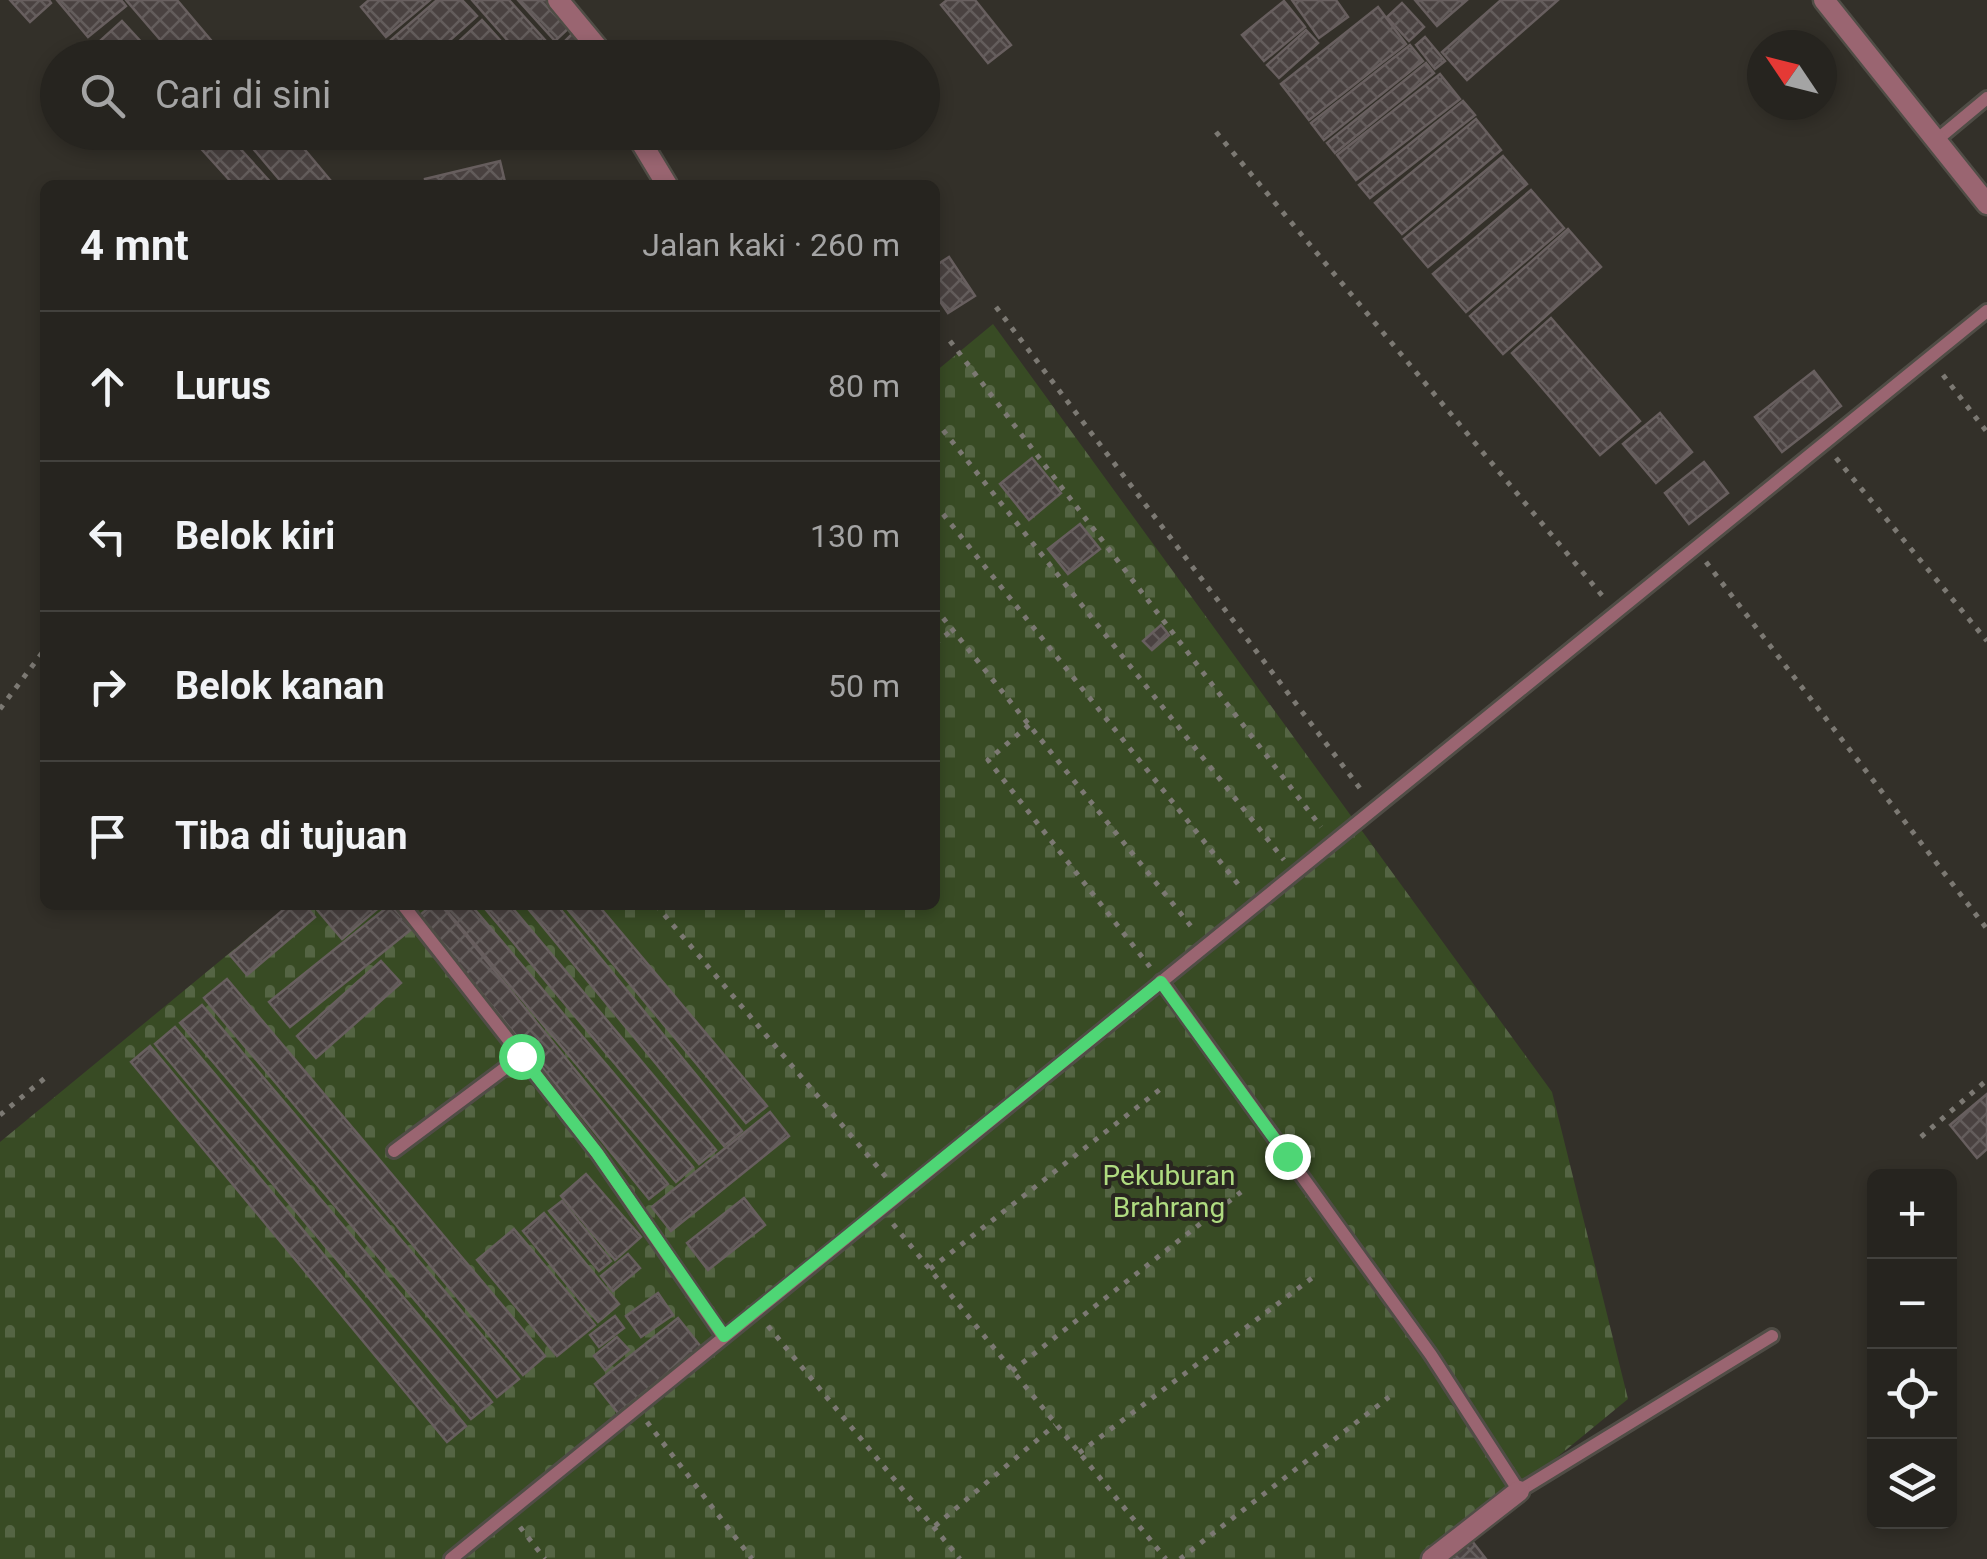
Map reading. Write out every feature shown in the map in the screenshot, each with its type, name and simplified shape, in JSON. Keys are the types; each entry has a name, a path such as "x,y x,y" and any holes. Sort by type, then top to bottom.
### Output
{"street":[{"path":"558,0 591,40"},
{"path":"1824,0 1939,138 1987,204"},
{"path":"646,150 664,180"},
{"path":"1432,1559 1519,1491"}],"lane":[{"path":"1939,138 1987,98"},
{"path":"451,1559 1987,310"},
{"path":"407,910 597,1153 724,1336"},
{"path":"1161,982 1442,1372 1519,1491 1772,1336"},
{"path":"394,1150 521,1056"}],"path":[{"path":"1216,132 1617,614"},
{"path":"996,306 1375,808"},
{"path":"950,341 1332,841"},
{"path":"1929,358 1987,432"},
{"path":"940,426 1294,872"},
{"path":"1824,444 1987,641"},
{"path":"940,510 1254,904"},
{"path":"1696,549 1987,929"},
{"path":"940,614 1205,944"},
{"path":"940,640 952,630"},
{"path":"0,710 40,656"},
{"path":"1029,725 988,760 1161,982"},
{"path":"660,910 899,1194"},
{"path":"0,1114 45,1078"},
{"path":"1921,1137 1987,1080"},
{"path":"930,1269 1162,1087"},
{"path":"1012,1371 1241,1192"},
{"path":"881,1209 1166,1559"},
{"path":"1079,1453 1312,1278"},
{"path":"756,1311 960,1559"},
{"path":"1180,1559 1389,1397"},
{"path":"636,1408 752,1559"},
{"path":"935,1526 1056,1424"},
{"path":"509,1512 545,1559"}],"green space":[{"name":"Pekuburan Brahrang","path":"993,324 1552,1092 1628,1399 1433,1559 0,1559 0,1142 282,910 940,910 940,368"}],"building":[{"path":"10,0 49,0 51,3 30,22"},
{"path":"57,0 121,0 126,6 88,37"},
{"path":"126,0 177,0 211,40 160,40"},
{"path":"369,0 430,0 386,37 361,7"},
{"path":"437,0 462,0 477,16 450,40 391,40"},
{"path":"472,0 509,0 545,40 507,40"},
{"path":"518,0 547,0 571,26 554,40"},
{"path":"947,0 975,0 1011,45 988,63 941,5"},
{"path":"1292,0 1336,0 1348,17 1319,38"},
{"path":"1415,0 1467,0 1437,26"},
{"path":"1501,0 1558,0 1467,80 1442,52"},
{"path":"1284,1 1305,27 1264,61 1242,35"},
{"path":"1402,3 1424,27 1409,41 1387,17"},
{"path":"1378,7 1406,44 1309,120 1281,84"},
{"path":"482,20 500,40 460,40"},
{"path":"122,21 139,40 101,40"},
{"path":"576,30 586,40 566,40"},
{"path":"1306,30 1318,43 1279,78 1267,65"},
{"path":"1425,37 1445,61 1435,69 1416,45"},
{"path":"1410,45 1423,61 1324,140 1311,123"},
{"path":"1426,63 1434,73 1335,153 1327,143"},
{"path":"1440,74 1460,99 1356,180 1337,155"},
{"path":"1463,101 1475,115 1370,198 1359,185"},
{"path":"1476,119 1501,150 1402,234 1375,203"},
{"path":"202,150 241,150 268,180 229,180"},
{"path":"254,150 305,150 330,180 280,180"},
{"path":"1503,156 1527,184 1428,267 1404,239"},
{"path":"500,161 505,180 425,180"},
{"path":"1531,190 1564,228 1466,312 1433,274"},
{"path":"1568,229 1601,267 1503,354 1470,316"},
{"path":"949,257 975,296 948,313 940,301 940,263"},
{"path":"1551,318 1640,421 1600,455 1512,353"},
{"path":"1814,371 1841,406 1782,452 1755,417"},
{"path":"1660,413 1692,452 1656,483 1623,444"},
{"path":"1032,458 1061,493 1029,520 1000,484"},
{"path":"1704,462 1728,493 1689,524 1665,493"},
{"path":"1080,524 1100,549 1068,574 1048,549"},
{"path":"1161,625 1169,635 1152,650 1143,641"},
{"path":"283,910 309,910 315,917 247,975 230,955"},
{"path":"317,910 376,910 342,939"},
{"path":"384,910 395,910 413,928 290,1027 269,1002"},
{"path":"426,910 445,910 668,1184 649,1199 419,916"},
{"path":"446,910 475,910 693,1167 676,1182"},
{"path":"486,910 514,910 716,1150 699,1164"},
{"path":"529,910 561,910 742,1131 724,1146"},
{"path":"568,910 602,910 767,1106 746,1123"},
{"path":"381,961 401,983 316,1058 297,1036"},
{"path":"227,979 545,1356 523,1375 204,998"},
{"path":"202,1005 519,1379 497,1397 180,1023"},
{"path":"175,1027 492,1402 471,1419 155,1044"},
{"path":"150,1046 466,1426 447,1442 131,1062"},
{"path":"1987,1094 1987,1149 1977,1158 1950,1125"},
{"path":"770,1112 789,1136 671,1231 652,1207"},
{"path":"586,1174 641,1237 615,1260 561,1196"},
{"path":"744,1198 765,1225 708,1270 687,1243"},
{"path":"562,1201 611,1261 599,1271 549,1211"},
{"path":"544,1213 619,1304 598,1322 523,1231"},
{"path":"514,1229 595,1325 557,1356 477,1260"},
{"path":"628,1254 640,1268 613,1291 601,1276"},
{"path":"658,1293 673,1315 641,1337 626,1316"},
{"path":"615,1316 624,1328 599,1347 590,1335"},
{"path":"678,1318 701,1347 618,1413 595,1384"},
{"path":"617,1337 629,1350 605,1370 594,1356"},
{"path":"1472,1541 1486,1559 1448,1559"}],"route":[{"path":"521,1056 597,1153 724,1336 1161,982 1287,1156"}]}
